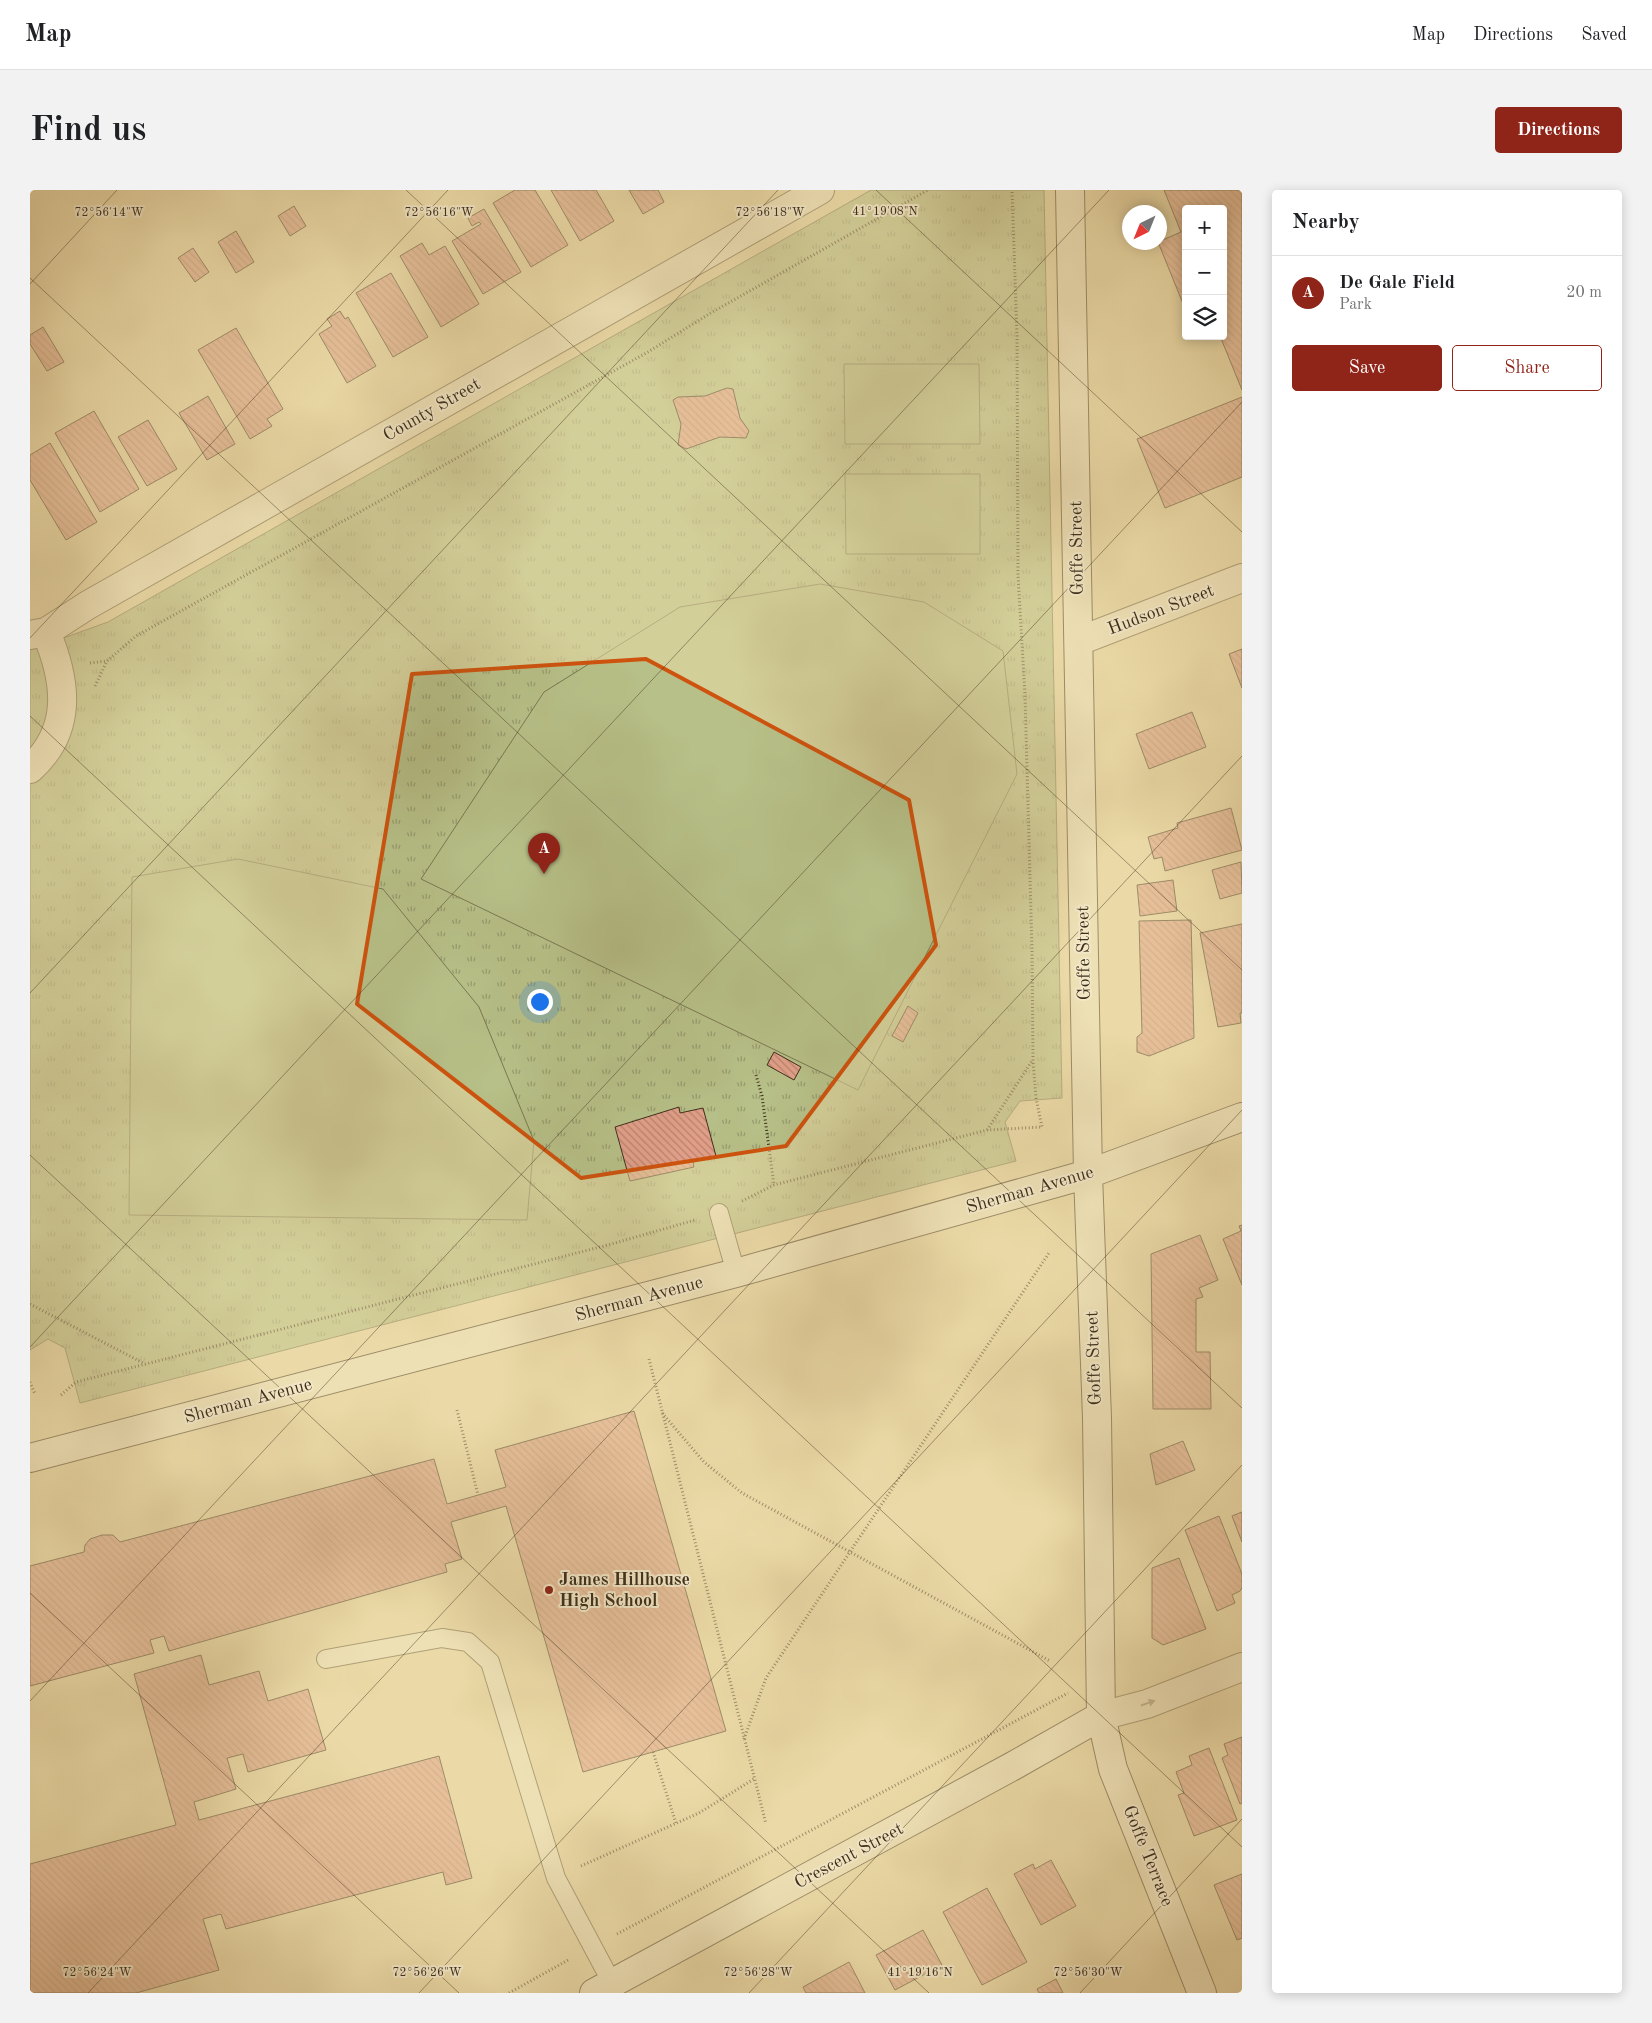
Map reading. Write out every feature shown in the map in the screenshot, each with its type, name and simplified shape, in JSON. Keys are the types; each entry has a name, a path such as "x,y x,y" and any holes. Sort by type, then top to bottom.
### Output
{"main road":[{"name":"County Street","path":"30,770 54,741 61,722 62,696 59,669 38,634 820,190"},
{"name":"Goffe Street","path":"1070,190 1088,1174 1096,1418 1101,1716"},
{"name":"Hudson Street","path":"1079,641 1242,578"},
{"name":"Sherman Avenue","path":"30,1458 736,1273 1088,1174 1242,1117"},
{"name":"Crescent Street","path":"603,1988 1014,1766 1101,1716 1147,1704 1242,1666"},
{"name":"Goffe Terrace","path":"1101,1716 1113,1768 1202,1993"}],"lane":[{"path":"720,1213 736,1273"},
{"path":"326,1659 442,1638 468,1642 490,1662 556,1878 594,1946 603,1988"}],"path":[{"path":"93,692 107,661 136,636 648,352 709,314 928,190"},
{"path":"61,1394 76,1382 608,1245 720,1213 774,1184 987,1130 1042,1127 1036,1098 1033,1061 1026,714 1018,575 1017,336 1012,190"},
{"path":"987,1130 1033,1061"},
{"path":"756,1075 763,1105 774,1184"},
{"path":"744,1739 766,1678 1049,1253"},
{"path":"30,1304 146,1364"},
{"path":"649,1359 766,1824"},
{"path":"30,1382 36,1394"},
{"path":"457,1410 478,1495"},
{"path":"662,1412 704,1462 724,1481 742,1493 1050,1661"},
{"path":"509,1993 1100,1677"},
{"path":"653,1752 676,1823"},
{"path":"556,1878 699,1813 754,1779"}],"highlighted area":[{"path":"646,659 909,800 936,945 786,1146 581,1178 357,1004 412,674"}],"green space":[{"path":"871,190 1044,190 1062,1098 1020,1101 1005,1122 1016,1161 80,1403 65,1348 48,1339 30,1350 30,650 108,622"},
{"path":"844,364 979,364 980,444 845,444"},
{"path":"845,474 980,474 980,554 846,554"},
{"path":"820,584 924,602 1003,651 1017,774 858,1090 421,879 544,692 680,607"},
{"path":"238,859 383,889 479,1007 534,1141 527,1220 129,1215 132,877"}],"building":[{"path":"515,190 535,190 568,245 531,267 493,203"},
{"path":"551,190 596,190 614,221 580,241"},
{"path":"629,190 658,190 664,202 643,214"},
{"path":"1164,190 1242,190 1242,390 1222,340 1227,340 1227,205 1182,205 1182,301 1161,250 1167,250 1167,238 1181,232"},
{"path":"294,206 306,226 290,236 278,216"},
{"path":"484,209 521,272 483,294 452,241 481,224 479,222 472,226 468,218"},
{"path":"236,231 254,262 236,273 218,242"},
{"path":"422,243 429,255 445,246 479,304 441,327 400,256"},
{"path":"193,248 209,272 195,282 178,258"},
{"path":"391,273 428,337 393,357 356,293"},
{"path":"340,311 345,319 348,317 376,366 347,383 319,334 332,326 327,319"},
{"path":"43,327 64,362 47,371 30,344 30,335"},
{"path":"236,328 283,409 267,419 272,426 250,439 198,350"},
{"path":"727,388 733,389 740,418 749,431 746,438 720,437 686,449 678,445 681,424 673,400 678,397 705,396"},
{"path":"208,396 235,444 207,460 179,413"},
{"path":"1242,397 1242,477 1165,508 1137,439"},
{"path":"94,411 139,489 100,512 55,433"},
{"path":"148,420 177,469 147,486 118,437"},
{"path":"50,443 97,522 66,540 30,480 30,455"},
{"path":"1242,649 1242,688 1229,654"},
{"path":"1192,712 1206,747 1149,769 1136,734"},
{"path":"1231,808 1242,850 1165,871 1162,857 1154,859 1148,837 1178,828 1177,823"},
{"path":"1241,862 1242,893 1220,899 1212,870"},
{"path":"1173,880 1177,911 1140,916 1137,885"},
{"path":"1191,920 1194,1038 1149,1056 1137,1052 1137,1037 1142,1033 1139,921"},
{"path":"1242,924 1241,1023 1218,1027 1200,933"},
{"path":"908,1006 918,1013 903,1042 892,1036"},
{"path":"774,1052 801,1067 794,1080 767,1065"},
{"path":"679,1107 680,1113 703,1108 716,1156 693,1162 694,1167 630,1181 615,1127"},
{"path":"1242,1225 1242,1285 1223,1239 1241,1231 1239,1226"},
{"path":"1200,1235 1218,1280 1199,1288 1203,1297 1196,1299 1196,1352 1210,1352 1211,1409 1153,1409 1151,1254"},
{"path":"634,1411 726,1731 583,1772 506,1506 451,1522 462,1559 445,1564 447,1572 169,1651 164,1636 150,1640 154,1653 30,1686 30,1566 84,1552 85,1545 90,1539 102,1535 113,1535 120,1542 434,1459 447,1504 506,1487 495,1450"},
{"path":"1183,1441 1195,1470 1156,1485 1150,1454"},
{"path":"1242,1512 1242,1542 1232,1516"},
{"path":"1219,1516 1242,1574 1242,1588 1232,1595 1235,1603 1217,1611 1185,1530"},
{"path":"1179,1558 1206,1629 1163,1645 1152,1638 1152,1568"},
{"path":"201,1655 209,1685 259,1671 268,1701 308,1689 326,1750 248,1772 243,1754 227,1758 236,1789 194,1802 199,1820 439,1756 472,1878 446,1885 443,1872 226,1929 221,1914 203,1919 219,1970 136,1993 30,1993 30,1864 176,1825 134,1674"},
{"path":"1242,1737 1242,1803 1240,1804 1222,1758 1228,1755 1224,1744"},
{"path":"1209,1748 1237,1820 1194,1836 1178,1795 1184,1793 1176,1772 1192,1765 1189,1756"},
{"path":"1051,1860 1076,1906 1041,1925 1014,1874 1033,1864 1035,1869"},
{"path":"1242,1874 1242,1938 1237,1940 1214,1885"},
{"path":"987,1888 1027,1962 982,1985 943,1912"},
{"path":"923,1930 942,1965 895,1990 876,1955"},
{"path":"849,1962 865,1993 806,1993 803,1987"},
{"path":"1056,1979 1063,1993 1039,1993 1037,1989"}],"place":[{"name":"De Gale Field","path":"544,874"},
{"name":"James Hillhouse High School","path":"549,1590"}]}
